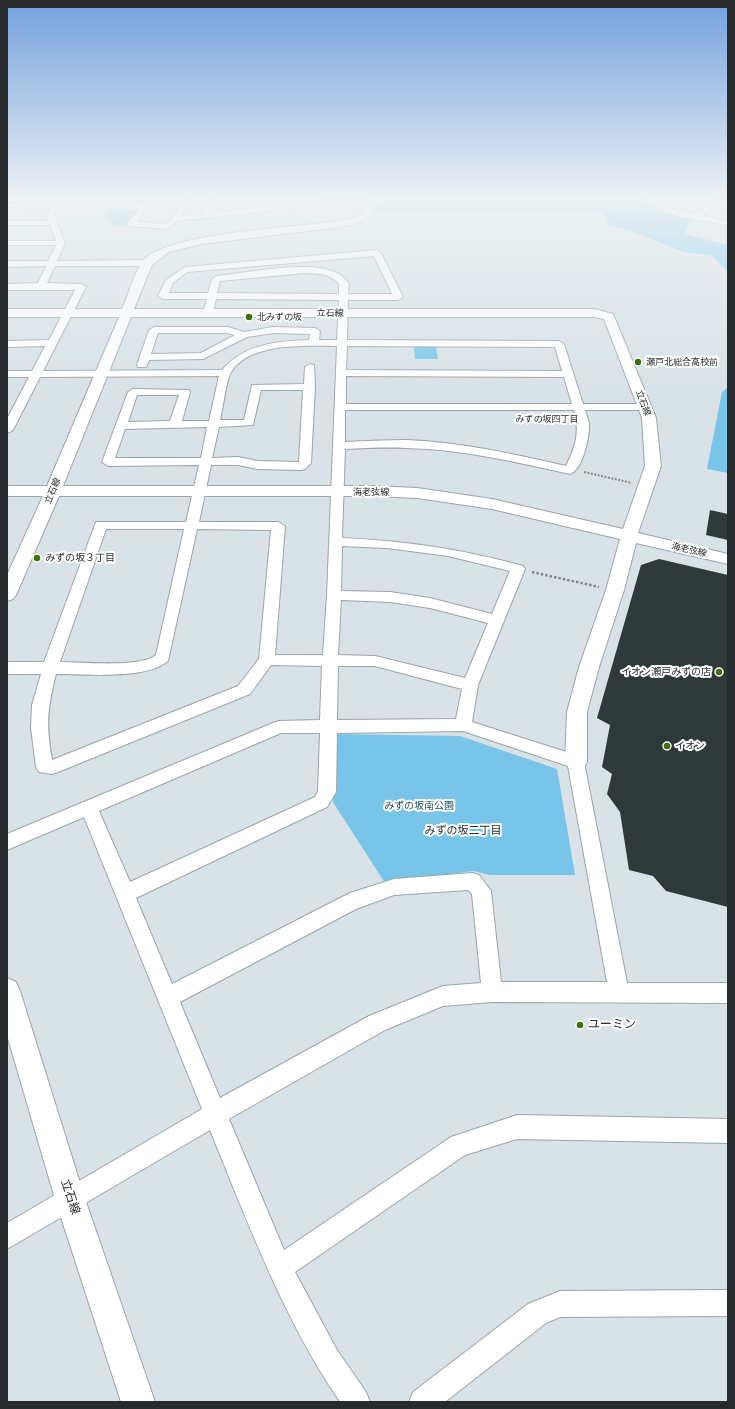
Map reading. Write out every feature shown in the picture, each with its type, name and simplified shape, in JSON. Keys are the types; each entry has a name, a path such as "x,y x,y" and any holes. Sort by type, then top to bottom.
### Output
{"street":[{"path":"41,286 51,266"},
{"path":"7,313 125,314 146,266"},
{"path":"233,266 185,270 169,282 163,296 398,297 383,266"},
{"path":"124,894 321,802 327,792 330,660 336,542 344,284 340,278 331,274 308,270 216,279 208,313"},
{"path":"7,286 81,287 66,313 37,374 7,430"},
{"name":"立石線","path":"7,595 53,491 125,314 595,313 605,315 611,319 646,407 650,424 653,466 629,536 615,590 589,667 577,712 576,762"},
{"path":"139,373 154,330 228,330 244,335"},
{"path":"145,357 202,356 244,335 272,330 315,331 314,343"},
{"path":"7,344 52,343"},
{"path":"7,668 138,668 156,662 162,657 225,373 230,365 240,357 255,350 281,344 314,343 559,344 580,407 583,423 581,448 572,469 495,454 450,448 406,444 338,446"},
{"path":"174,424 185,392 133,392 108,462 238,461 258,465 300,466 305,463 310,367"},
{"path":"7,374 225,373"},
{"path":"341,373 568,374"},
{"path":"120,426 254,422 256,387 310,387"},
{"path":"7,407 19,407"},
{"path":"340,407 646,407"},
{"name":"海老弦線","path":"7,491 416,493 459,498 728,559"},
{"path":"101,525 191,526 278,526 267,660 244,690 52,767 45,767 39,728 40,705 50,668 101,525"},
{"path":"336,542 387,544 448,552 518,569 495,620 470,685 463,725"},
{"path":"334,595 390,597 430,603 495,620"},
{"path":"267,660 375,661 392,664 470,685"},
{"path":"7,842 279,727 463,725 576,762 619,993"},
{"path":"90,807 124,894 168,996 279,1268 328,1360 356,1402"},
{"path":"168,996 350,902 394,887 472,881 481,890 492,992"},
{"name":"立石線","path":"7,991 70,1199 138,1402"},
{"path":"7,1237 215,1114 377,1023 443,996 492,992 728,993"},
{"path":"279,1268 460,1145 517,1127 728,1131"},
{"path":"423,1402 537,1313 560,1304 728,1303"}],"path":[{"path":"572,469 646,486"},
{"path":"518,569 615,590"}],"green space":[{"path":"722,266 728,266 728,272"},
{"path":"414,346 436,346 438,359 415,359"},
{"path":"728,387 728,473 707,469 722,392"},
{"name":"みずの坂南公園","path":"337,734 460,736 557,769 575,875 490,875 473,871 385,883 333,802"}],"building":[{"path":"710,510 728,514 728,540 706,535"},
{"name":"イオン","path":"659,559 728,575 728,907 666,891 653,876 629,870 620,812 607,794 612,774 602,767 610,725 597,718 641,565"}],"place":[{"name":"北みずの坂","path":"249,317"},
{"name":"瀬戸北総合高校前","path":"638,362"},
{"name":"みずの坂３丁目","path":"37,558"},
{"name":"イオン瀬戸みずの店","path":"719,672"},
{"name":"イオン","path":"667,746"},
{"name":"ユーミン","path":"580,1025"}],"district":[{"name":"みずの坂四丁目","path":"547,419"},
{"name":"みずの坂二丁目","path":"463,831"}]}
